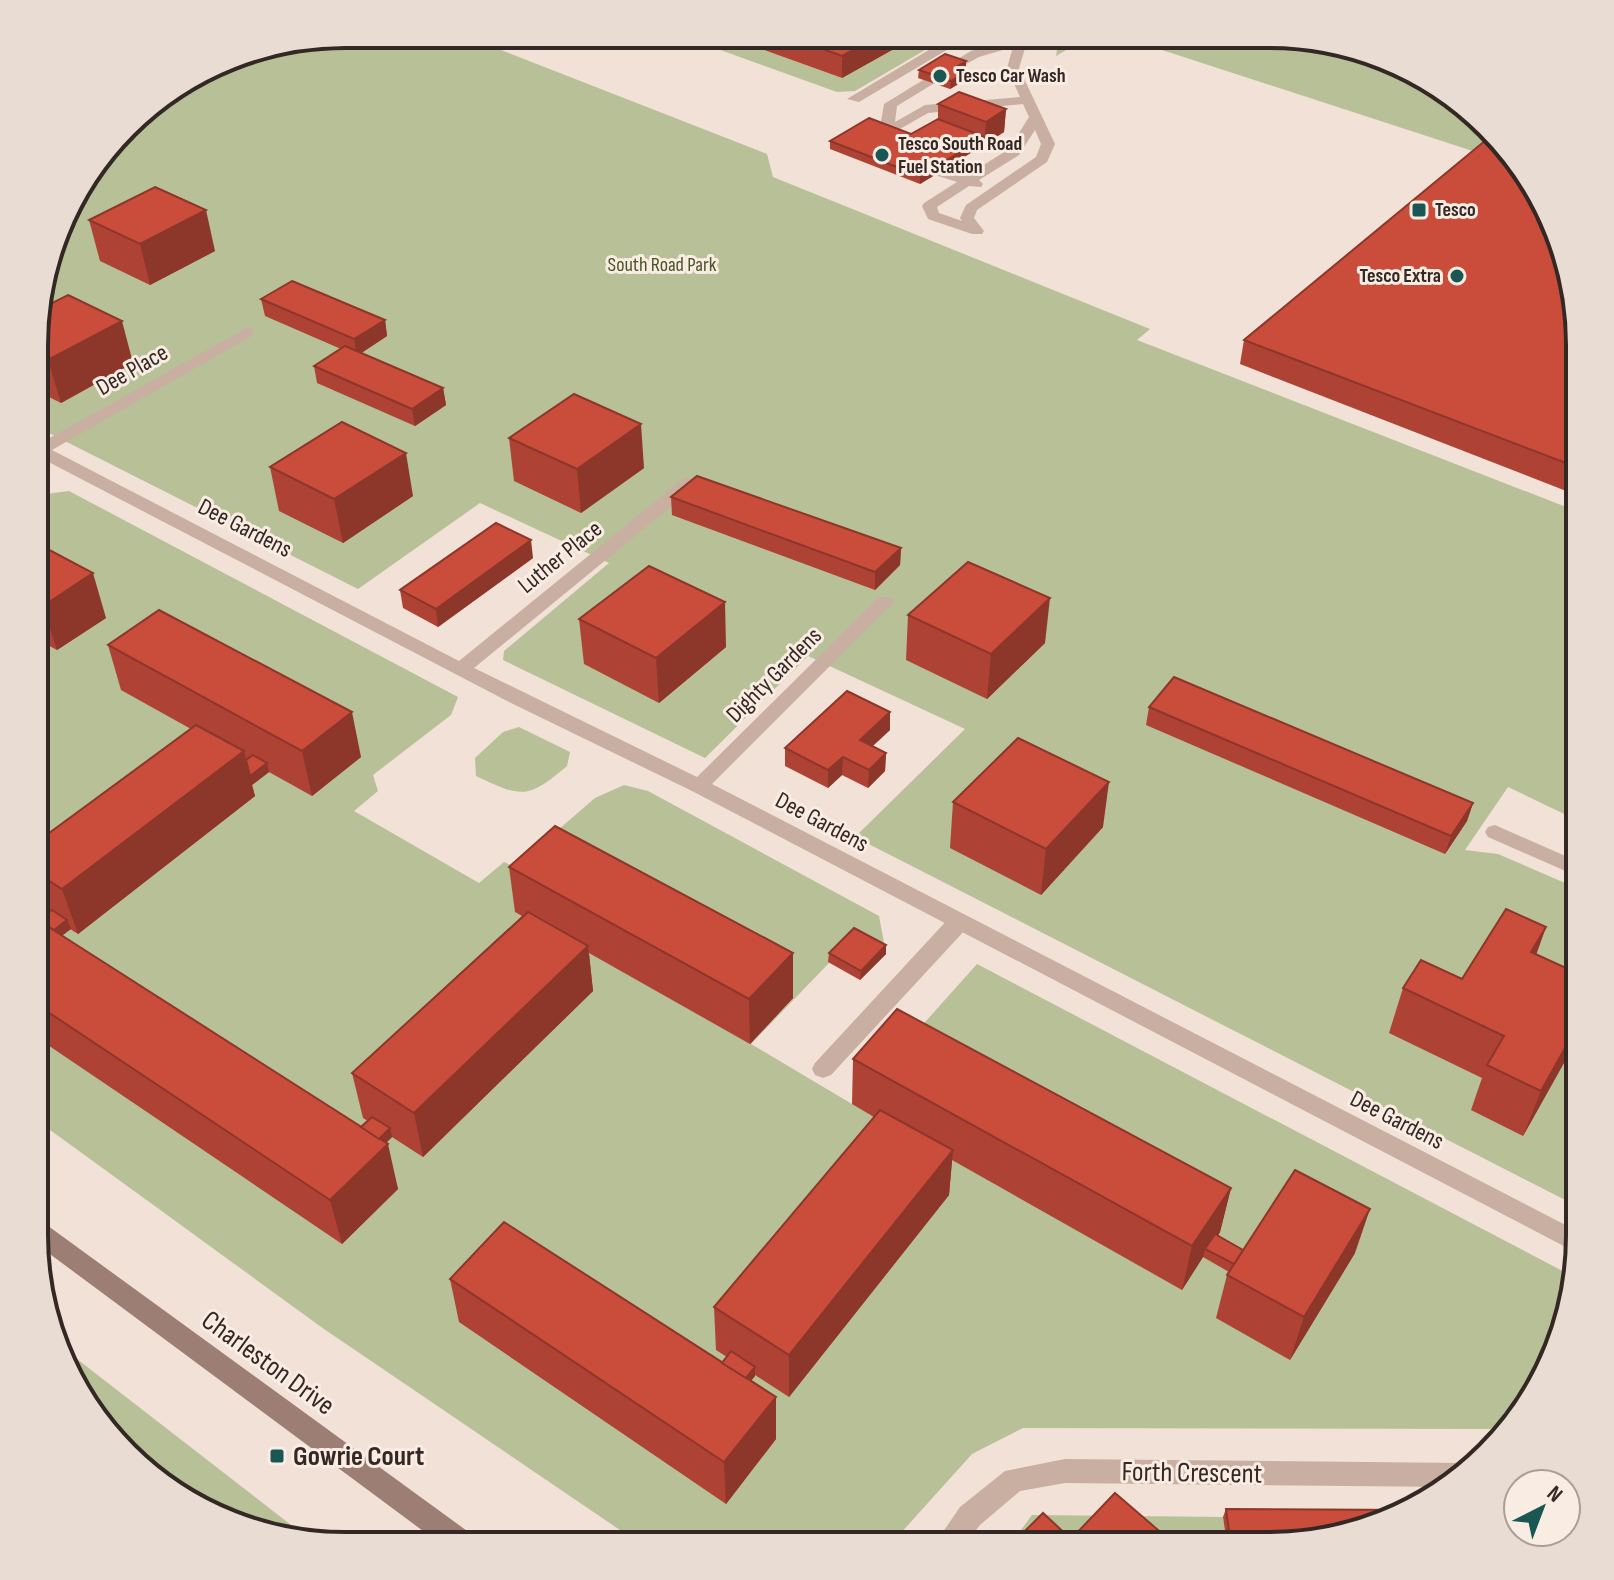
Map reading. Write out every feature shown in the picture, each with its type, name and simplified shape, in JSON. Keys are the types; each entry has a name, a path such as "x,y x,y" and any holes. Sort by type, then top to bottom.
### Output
{"street":[{"path":"854,99 941,48"},
{"path":"954,65 994,48"},
{"path":"1021,48 1013,68 1034,120 1048,144 1042,159 971,208 967,218 977,231 933,216 929,206 1014,152 1034,120"},
{"path":"928,81 891,104 886,133 925,109 1027,100"},
{"path":"940,172 999,189"},
{"name":"Dee Place","path":"48,456 248,332"},
{"name":"Dee Gardens","path":"48,460 699,786 1566,1237"},
{"name":"Luther Place","path":"461,669 690,482"},
{"name":"Dighty Gardens","path":"699,786 885,601"},
{"path":"1495,832 1566,864"},
{"path":"823,1069 958,923"},
{"name":"Charleston Drive","path":"48,1240 446,1532"},
{"name":"Forth Crescent","path":"958,1532 970,1516 1014,1480 1065,1471 1444,1475"}],"green space":[{"name":"South Road Park","path":"496,48 767,154 773,177 1150,329 1137,340 1566,507 1566,815 1508,787 1465,850 1498,854 1566,883 1566,1200 855,837 965,729 808,656 705,758 503,660 504,651 609,563 480,503 358,589 48,433 49,325 58,268 79,214 109,164 149,122 196,88 268,58 325,49"},
{"path":"715,48 758,48 842,78 896,48 928,48 855,91 837,92"},
{"path":"1057,48 1069,48 1056,56"},
{"path":"1156,48 1289,49 1327,54 1369,65 1418,88 1450,109 1499,157 1488,156"},
{"path":"69,491 458,697 451,715 373,775 378,791 354,811 479,883 504,862 515,867 595,798 624,785 648,791 879,916 886,954 854,937 751,1044 852,1104 977,964 1563,1271 1550,1331 1526,1384 1494,1429 1023,1428 972,1454 902,1532 623,1532 324,1329 48,1128 48,494"},
{"path":"519,727 570,752 567,766 543,785 524,792 504,788 476,776 475,758 503,732"},
{"path":"75,1358 294,1527 231,1509 196,1492 164,1471 109,1416"},
{"path":"1032,1515 1223,1517 1225,1532 1020,1532"}],"building":[{"path":"820,48 856,48 842,56"},
{"path":"945,54 966,61 956,67 967,71 951,81 919,70"},
{"path":"959,92 1006,109 986,122 938,104"},
{"path":"869,118 911,134 938,119 985,137 920,176 830,141"},
{"name":"Tesco Extra","path":"1485,141 1505,164 1526,196 1556,268 1565,325 1566,463 1244,340"},
{"path":"155,187 206,210 140,244 89,220"},
{"path":"292,281 385,320 354,339 261,299"},
{"path":"68,295 122,321 48,360 51,303"},
{"path":"345,346 443,388 412,409 314,366"},
{"path":"574,394 641,424 577,469 509,438"},
{"path":"342,422 406,453 334,499 270,467"},
{"path":"697,476 901,548 875,572 671,497"},
{"path":"496,523 531,540 436,609 400,590"},
{"path":"48,549 93,573 48,603"},
{"path":"968,562 1050,598 991,654 908,615"},
{"path":"649,566 725,602 656,658 579,619"},
{"path":"159,610 352,712 302,751 108,645"},
{"path":"1174,677 1473,803 1451,836 1149,707"},
{"path":"847,691 890,712 860,740 886,753 869,770 843,757 828,770 785,748"},
{"path":"196,725 244,751 62,889 48,880 48,834"},
{"path":"1018,738 1109,782 1046,849 953,802"},
{"path":"253,755 267,763 250,776 246,760"},
{"path":"555,826 793,953 749,999 509,867"},
{"path":"1506,909 1546,927 1531,952 1566,968 1566,1046 1541,1091 1487,1065 1504,1036 1403,988 1421,960 1462,979"},
{"path":"52,910 67,920 54,930 48,926 48,913"},
{"path":"528,912 588,946 414,1113 352,1073"},
{"path":"48,927 388,1144 330,1200 48,1012"},
{"path":"854,928 886,945 861,971 829,953"},
{"path":"897,1009 1231,1188 1192,1246 853,1059"},
{"path":"880,1110 953,1150 789,1355 714,1307"},
{"path":"372,1117 390,1128 379,1139 361,1127"},
{"path":"1295,1170 1370,1209 1304,1317 1227,1275"},
{"path":"504,1222 776,1397 724,1462 450,1279"},
{"path":"1215,1234 1243,1250 1234,1264 1205,1249"},
{"path":"731,1351 755,1367 746,1378 722,1363"},
{"path":"1115,1493 1160,1532 1078,1532"},
{"path":"1226,1509 1381,1510 1346,1522 1308,1529 1229,1532"},
{"path":"1043,1513 1063,1532 1024,1532"}],"place":[{"name":"Tesco Car Wash","path":"940,76"},
{"name":"Tesco South Road Fuel Station","path":"882,155"},
{"name":"Tesco","path":"1419,210"},
{"name":"Tesco Extra","path":"1457,276"},
{"name":"Gowrie Court","path":"277,1456"}]}
